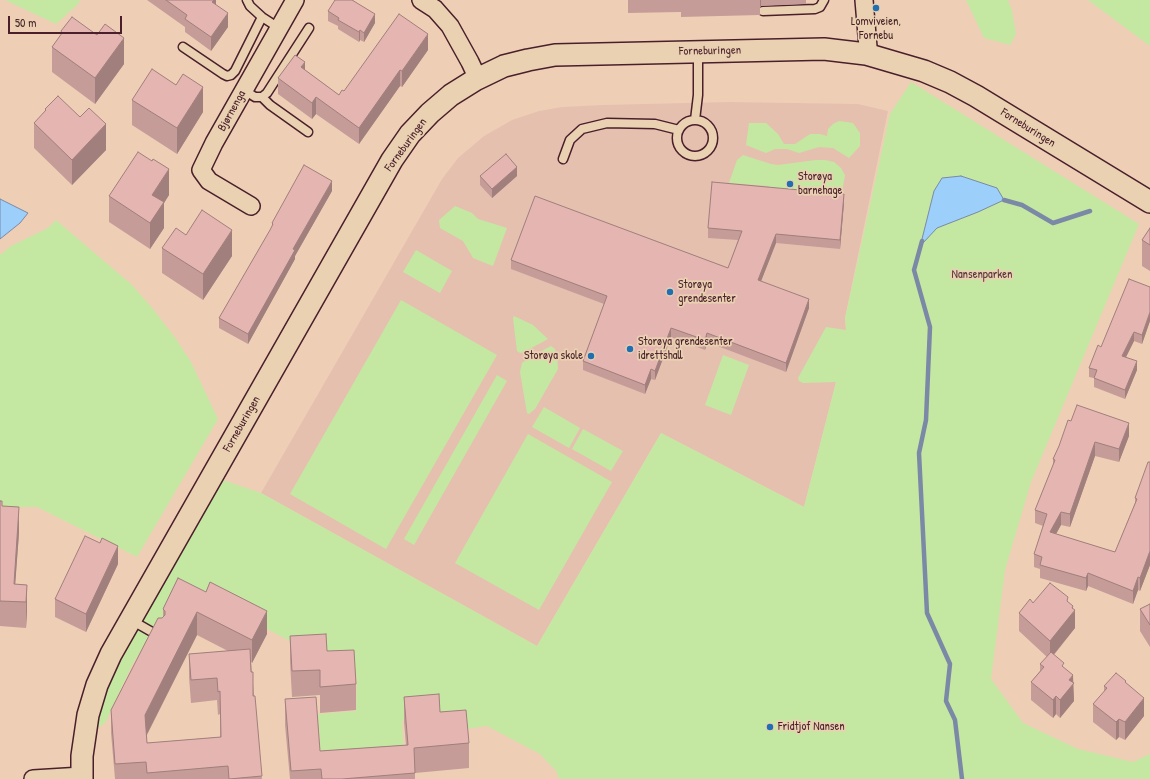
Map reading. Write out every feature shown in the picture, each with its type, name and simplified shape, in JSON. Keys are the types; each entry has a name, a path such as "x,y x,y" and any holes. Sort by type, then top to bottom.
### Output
{"street":[{"name":"Bjørnenga","path":"250,206 209,181 201,170 214,143 295,0"},
{"path":"421,0 435,9 450,26 478,79"},
{"path":"864,0 868,47 866,54"},
{"name":"Forneburingen","path":"82,777 84,738 90,707 97,685 111,654 130,620 392,160 410,134 430,113 451,95 478,79 504,66 555,55 824,49 866,54 916,69 950,82 976,96 1147,200"},
{"path":"34,779 82,777"}],"lane":[{"path":"246,0 262,17 279,28"},
{"path":"763,11 815,8 820,7 824,0"},
{"path":"183,47 223,74 227,76 231,75 235,71 262,17"},
{"path":"244,90 255,97 262,97 267,93 309,28"},
{"path":"695,120 698,95 698,51"},
{"path":"262,97 270,105 308,132"},
{"path":"695,120 702,121 712,132 713,140 710,147 705,152 698,155 693,155 684,151 679,145 677,138 679,130 685,123 695,120"},
{"path":"563,159 570,140 582,129 607,123 655,124 679,130"},
{"path":"130,620 160,636"}],"shaded area":[{"name":"Storøya skole","path":"729,102 858,104 888,111 845,318 846,330 836,382 804,507 661,433 537,646 261,493 442,179 458,158 484,136 512,120 539,111 562,107"}],"green space":[{"path":"5,0 80,0 78,4 56,24"},
{"path":"966,0 1008,0 1012,10 1016,34 1010,45 984,38"},
{"path":"1088,0 1150,0 1150,46"},
{"name":"Nansenparken","path":"911,82 1139,224 1031,482 1005,570 991,679 1023,723 1078,749 1133,762 1150,754 1150,779 559,779 557,772 540,754 487,726 444,732 436,718 402,721 404,757 322,774 318,714 356,711 357,677 185,585 133,663 105,723 93,731 101,697 118,660 220,479 261,493 537,646 661,433 804,507 836,382 803,383 799,381 798,378 826,327 846,330 845,318 890,114"},
{"path":"839,121 853,123 860,133 860,146 849,158 833,148 819,147 799,153 787,149 775,149 766,153 746,145 749,123 766,123 778,134 784,144 795,144 810,134 827,136 828,129"},
{"path":"743,155 778,165 816,160 834,162 841,168 845,175 842,192 799,188 796,194 768,192 769,186 729,183 737,160"},
{"path":"455,206 472,213 478,219 507,228 493,266 473,258 463,241 440,228 439,220"},
{"path":"56,220 132,285 153,309 176,339 191,362 218,419 137,557 37,507 0,507 0,255 11,246 48,228"},
{"path":"416,250 452,271 440,293 403,272"},
{"path":"401,300 497,355 386,549 290,494"},
{"path":"514,316 533,325 548,339 524,352 520,353 517,351"},
{"path":"551,346 555,349 558,369 535,409 529,414 527,413 520,372 522,363"},
{"path":"723,355 749,365 731,415 705,405"},
{"path":"497,375 507,381 414,545 404,539"},
{"path":"544,407 580,428 569,448 532,427"},
{"path":"583,429 623,451 611,471 572,449"},
{"path":"528,434 612,482 539,610 455,563"}],"water":[{"path":"961,176 997,188 1004,200 937,228 923,243 922,239 934,191 942,178"},
{"path":"0,199 28,213 20,223 0,239"}],"building":[{"path":"166,0 214,0 212,2 228,13 211,37 185,19 187,15"},
{"path":"335,0 352,0 375,14 364,33 360,30 359,32 338,20 339,18 328,11"},
{"path":"399,14 428,34 402,71 400,70 359,128 316,97 312,103 278,78 295,55 305,62 301,67 339,95 342,90 344,91"},
{"path":"72,17 97,35 105,24 124,38 95,78 52,47 62,33 61,31"},
{"path":"152,69 176,85 183,74 203,87 177,128 132,100"},
{"path":"58,96 80,117 89,108 106,124 72,160 34,123"},
{"path":"138,152 169,169 152,195 164,202 150,223 109,196"},
{"path":"506,154 517,167 492,189 480,176"},
{"path":"304,165 332,181 293,249 295,250 248,334 219,318 270,230 273,224 272,223"},
{"name":"Storøya grendesenter","path":"712,182 844,194 840,240 776,234 758,280 809,299 786,363 707,333 705,340 671,328 655,371 651,369 645,385 583,361 607,296 511,260 535,196 728,268 742,231 708,228"},
{"path":"202,210 232,230 203,274 162,248 176,228 186,235"},
{"path":"1150,228 1150,245 1142,240"},
{"path":"1129,279 1150,287 1150,312 1142,335 1134,332 1122,356 1137,361 1125,390 1094,378 1097,370 1089,368 1098,345 1101,347"},
{"path":"1077,405 1129,423 1119,449 1095,442 1070,514 1061,512 1050,532 1115,552 1137,499 1135,498 1148,462 1150,462 1150,551 1140,578 1138,577 1133,591 1088,573 1086,578 1040,565 1042,557 1034,554 1047,514 1035,510 1055,460 1053,459 1068,420 1071,421"},
{"path":"0,501 2,501 2,506 19,507 14,584 27,585 26,602 0,601"},
{"path":"85,536 100,543 102,538 118,546 86,614 55,599"},
{"path":"178,578 206,592 210,582 267,611 252,640 197,612 145,715 147,743 221,737 220,691 218,692 217,678 191,680 189,654 250,649 251,672 253,672 253,696 255,696 262,776 229,779 228,766 147,773 146,762 115,764 111,710 158,618 162,618 165,615 165,611 163,609"},
{"path":"1050,583 1068,597 1067,601 1075,610 1050,641 1019,613 1030,599 1033,603"},
{"path":"1150,604 1150,625 1140,609"},
{"path":"326,634 327,651 354,650 356,684 320,687 320,670 292,671 290,636"},
{"path":"1051,652 1064,663 1062,666 1073,675 1069,680 1074,683 1060,700 1056,696 1053,700 1031,682 1044,667 1040,664"},
{"path":"1116,673 1144,698 1125,722 1119,719 1116,722 1093,704 1107,688 1104,686"},
{"path":"439,694 440,712 466,710 469,743 414,748 415,773 342,779 322,779 321,769 291,771 285,699 316,697 320,751 408,745 404,697"}],"waterway":[{"path":"1004,200 1022,205 1053,223 1090,211"},
{"path":"922,241 914,270 930,327 926,420 919,453 927,613 950,664 946,701 955,720 962,779"}],"place":[{"name":"Lomviveien, Fornebu","path":"876,8"},
{"name":"Storøya barnehage","path":"790,184"},
{"name":"Storøya grendesenter","path":"670,292"},
{"name":"Storøya grendesenter idrettshall","path":"630,349"},
{"name":"Storøya skole","path":"591,356"},
{"name":"Fridtjof Nansen","path":"770,727"}]}
